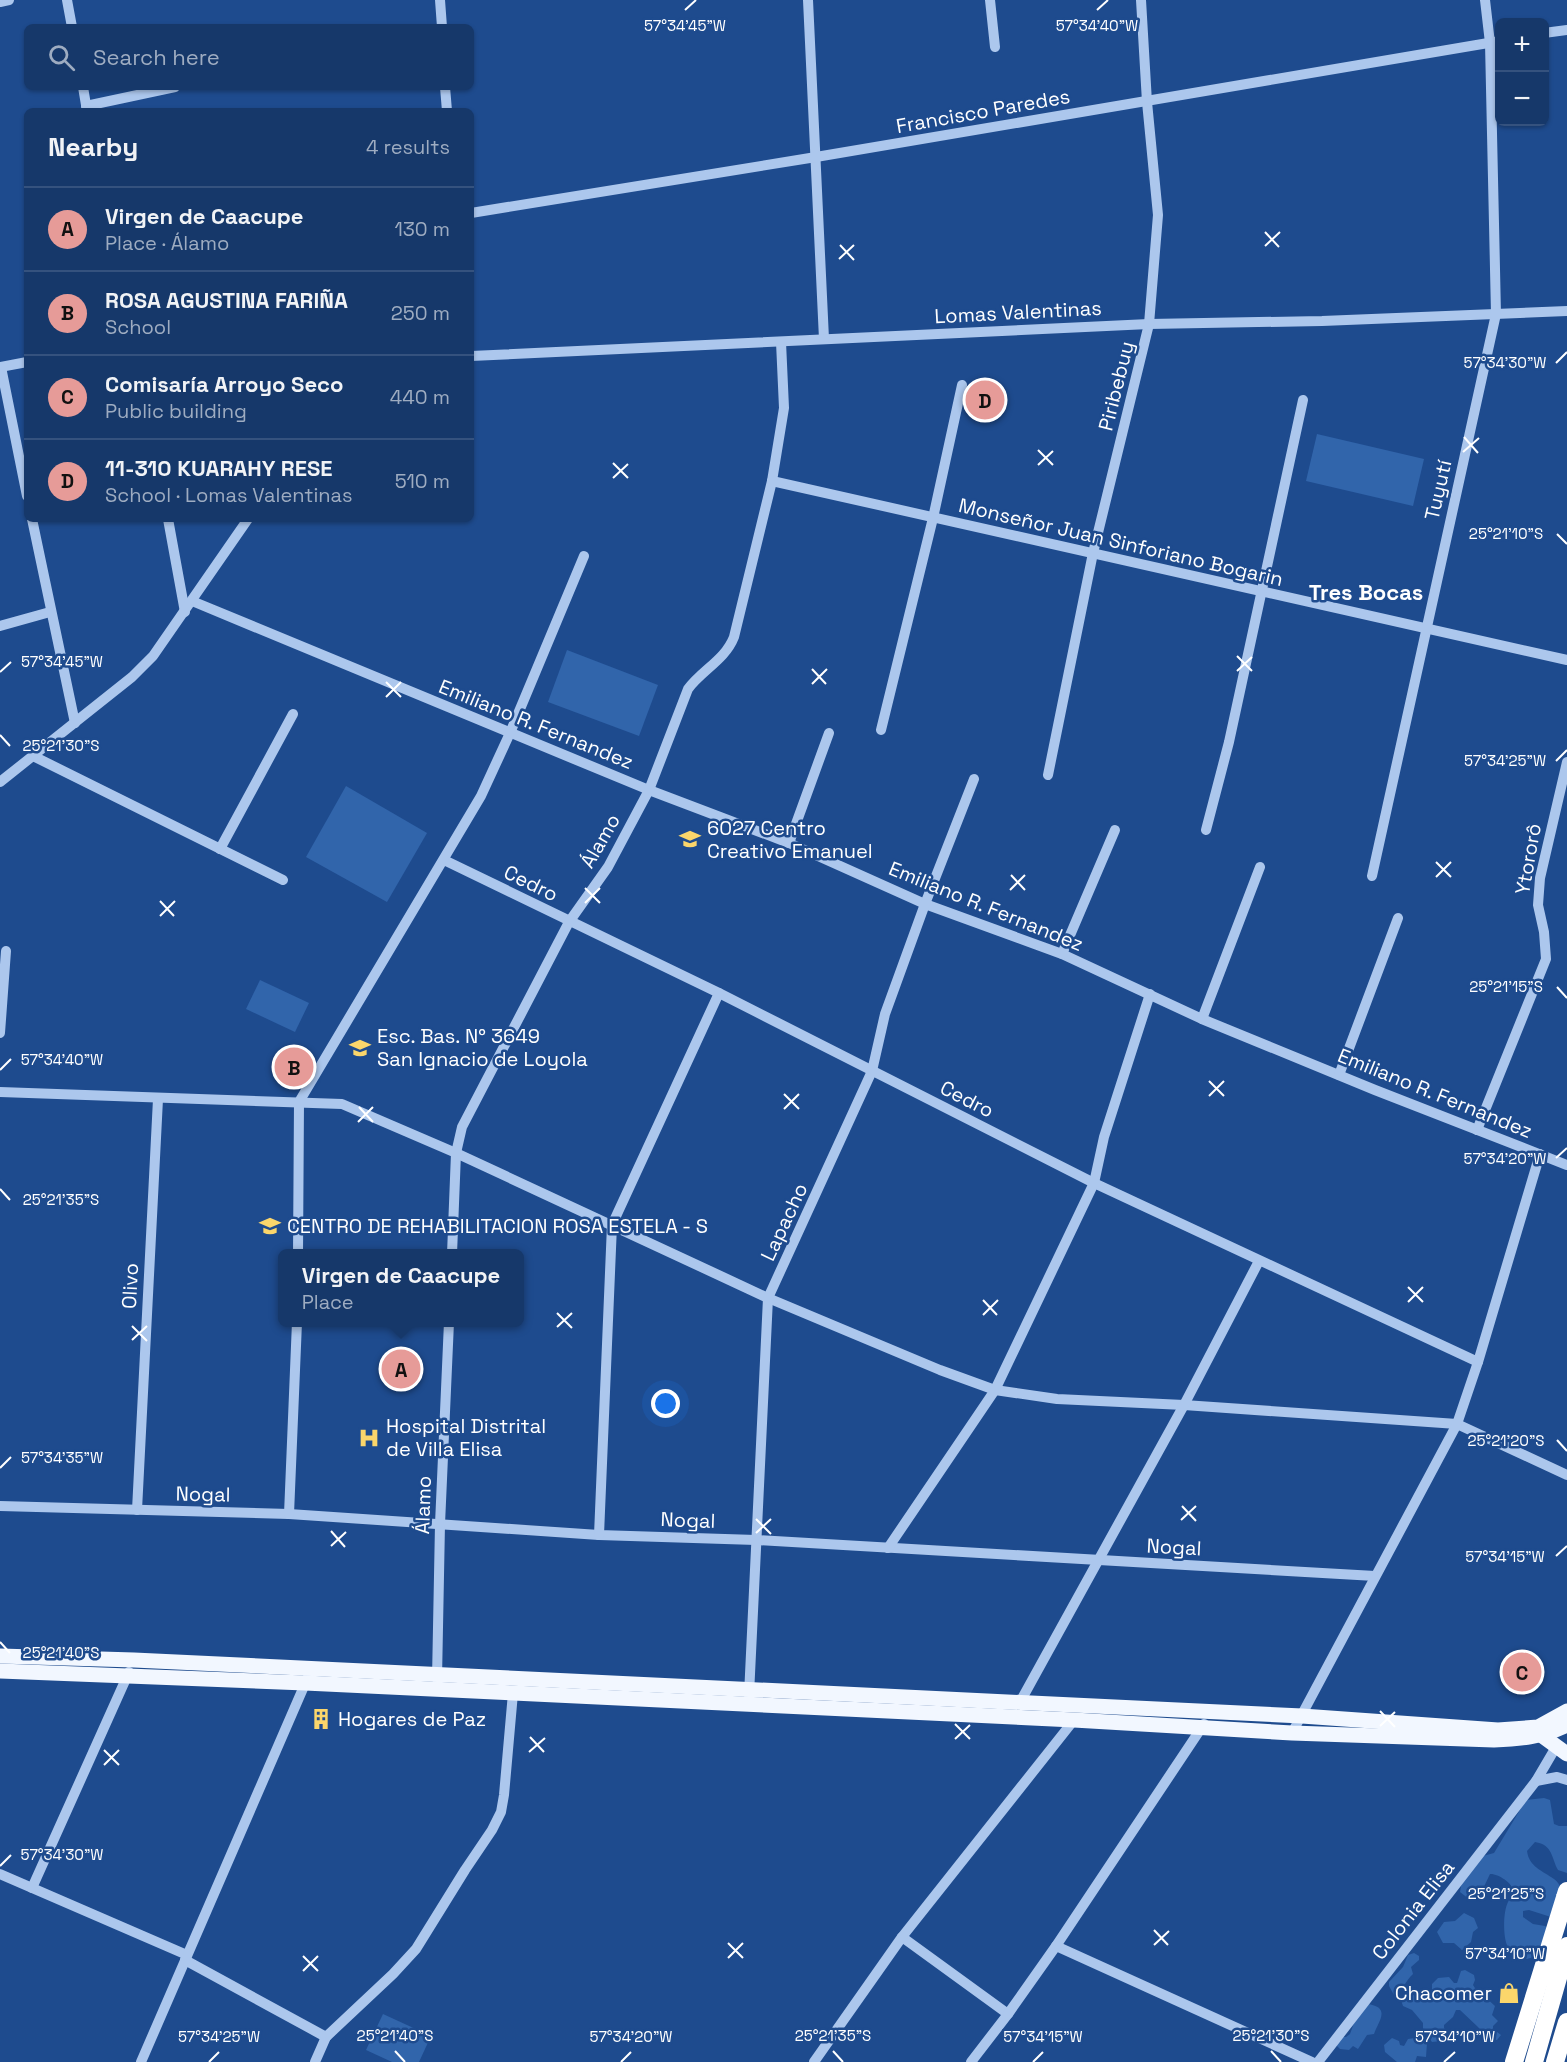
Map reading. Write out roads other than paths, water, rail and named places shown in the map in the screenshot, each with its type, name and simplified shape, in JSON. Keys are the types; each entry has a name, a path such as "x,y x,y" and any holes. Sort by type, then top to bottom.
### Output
{"highway":[{"path":"1514,2062 1567,1892"},
{"path":"1534,2062 1567,1946"},
{"path":"1555,2062 1567,2022"}],"main road":[{"path":"0,1656 134,1660 308,1676 1055,1712 1209,1712 1302,1716 1498,1730 1538,1727 1567,1711"},
{"path":"0,1671 127,1677 308,1676"},
{"path":"437,1682 513,1693 1019,1704 1055,1712 1074,1720 1292,1733 1494,1740 1524,1739 1567,1725"},
{"path":"1541,1735 1562,1751"}],"street":[{"path":"0,2 9,0"},
{"path":"67,0 71,24"},
{"path":"440,0 442,24"},
{"path":"808,0 824,339"},
{"path":"990,0 995,47"},
{"name":"Piribebuy","path":"1048,774 1093,553 1149,324 1158,215 1147,102 1141,0"},
{"name":"Tuyutí","path":"1485,0 1495,42"},
{"path":"1549,32 1567,30"},
{"name":"Francisco Paredes","path":"474,213 1147,102 1495,42"},
{"name":"Tuyutí","path":"1372,876 1496,314 1495,72"},
{"path":"84,90 87,108"},
{"path":"91,108 163,90"},
{"path":"445,90 447,108"},
{"name":"Lomas Valentinas","path":"474,356 1149,324 1322,321 1567,311"},
{"name":"Álamo","path":"452,1249 456,1153 462,1127 568,921 608,867 649,790 688,689 731,644 772,481 784,408 781,342"},
{"path":"24,363 1,367 24,481"},
{"path":"881,730 933,518 962,385"},
{"path":"1206,830 1262,592 1303,400"},
{"name":"Monseñor Juan Sinforiano Bogarin","path":"772,481 1567,660"},
{"path":"33,522 75,723"},
{"path":"169,522 184,612"},
{"path":"0,782 132,677 153,656 246,522"},
{"path":"298,1249 299,1102 481,796 510,733 584,556"},
{"name":"Emiliano R. Fernandez","path":"192,601 649,790 789,843 925,904 1062,954 1202,1019 1567,1165"},
{"path":"0,626 50,612"},
{"path":"220,849 293,714"},
{"path":"789,843 829,733"},
{"path":"33,756 283,880"},
{"name":"Ytororô","path":"1477,1130 1546,959 1544,932 1538,905 1540,878 1567,762"},
{"name":"Lapacho","path":"748,1697 768,1298 872,1071 885,1014 974,780"},
{"path":"1062,954 1115,830"},
{"name":"Cedro","path":"444,860 719,993 1094,1183 1478,1362"},
{"path":"1202,1019 1260,867"},
{"path":"1339,1075 1398,918"},
{"path":"0,1033 6,951"},
{"path":"599,1535 612,1225 719,993"},
{"path":"888,1548 995,1390 1094,1183 1107,1127 1150,994"},
{"path":"0,1092 342,1104 456,1153 768,1298 940,1370 995,1390 1057,1399 1184,1405 1457,1424 1567,1475"},
{"name":"Olivo","path":"137,1510 158,1099"},
{"path":"1292,1733 1457,1424 1478,1362 1540,1154"},
{"path":"1019,1704 1184,1405 1259,1261"},
{"path":"289,1514 297,1327"},
{"name":"Álamo","path":"437,1682 440,1524 449,1327"},
{"name":"Nogal","path":"0,1506 289,1514 599,1535 756,1540 1375,1576"},
{"path":"32,1888 134,1660"},
{"path":"141,2062 308,1676"},
{"path":"315,2062 326,2037 404,1964 416,1949 492,1830 501,1812 504,1795 513,1693"},
{"path":"970,2062 1008,2014 1056,1946 1203,1726 1209,1712"},
{"path":"814,2062 902,1937 1074,1720"},
{"name":"Colonia Elisa","path":"1318,2062 1536,1781 1562,1751"},
{"path":"1536,1781 1554,1778 1567,1780"},
{"path":"0,1874 186,1957 326,2037"},
{"path":"902,1937 1008,2014"},
{"path":"1056,1946 1312,2062"}],"place":[{"name":"11-310 KUARAHY RESE","path":"985,400"},
{"name":"6027 Centro Creativo Emanuel","path":"690,839"},
{"name":"Esc. Bas. N° 3649 San Ignacio de Loyola","path":"360,1048"},
{"name":"ROSA AGUSTINA FARIÑA","path":"294,1067"},
{"name":"CENTRO DE REHABILITACION ROSA ESTELA - S","path":"270,1226"},
{"name":"Virgen de Caacupe","path":"401,1369"},
{"name":"Hospital Distrital de Villa Elisa","path":"369,1438"},
{"name":"Comisaría Arroyo Seco","path":"1522,1672"},
{"name":"Hogares de Paz","path":"321,1719"},
{"name":"Chacomer","path":"1509,1993"}],"district":[{"name":"Tres Bocas","path":"1366,592"}]}
